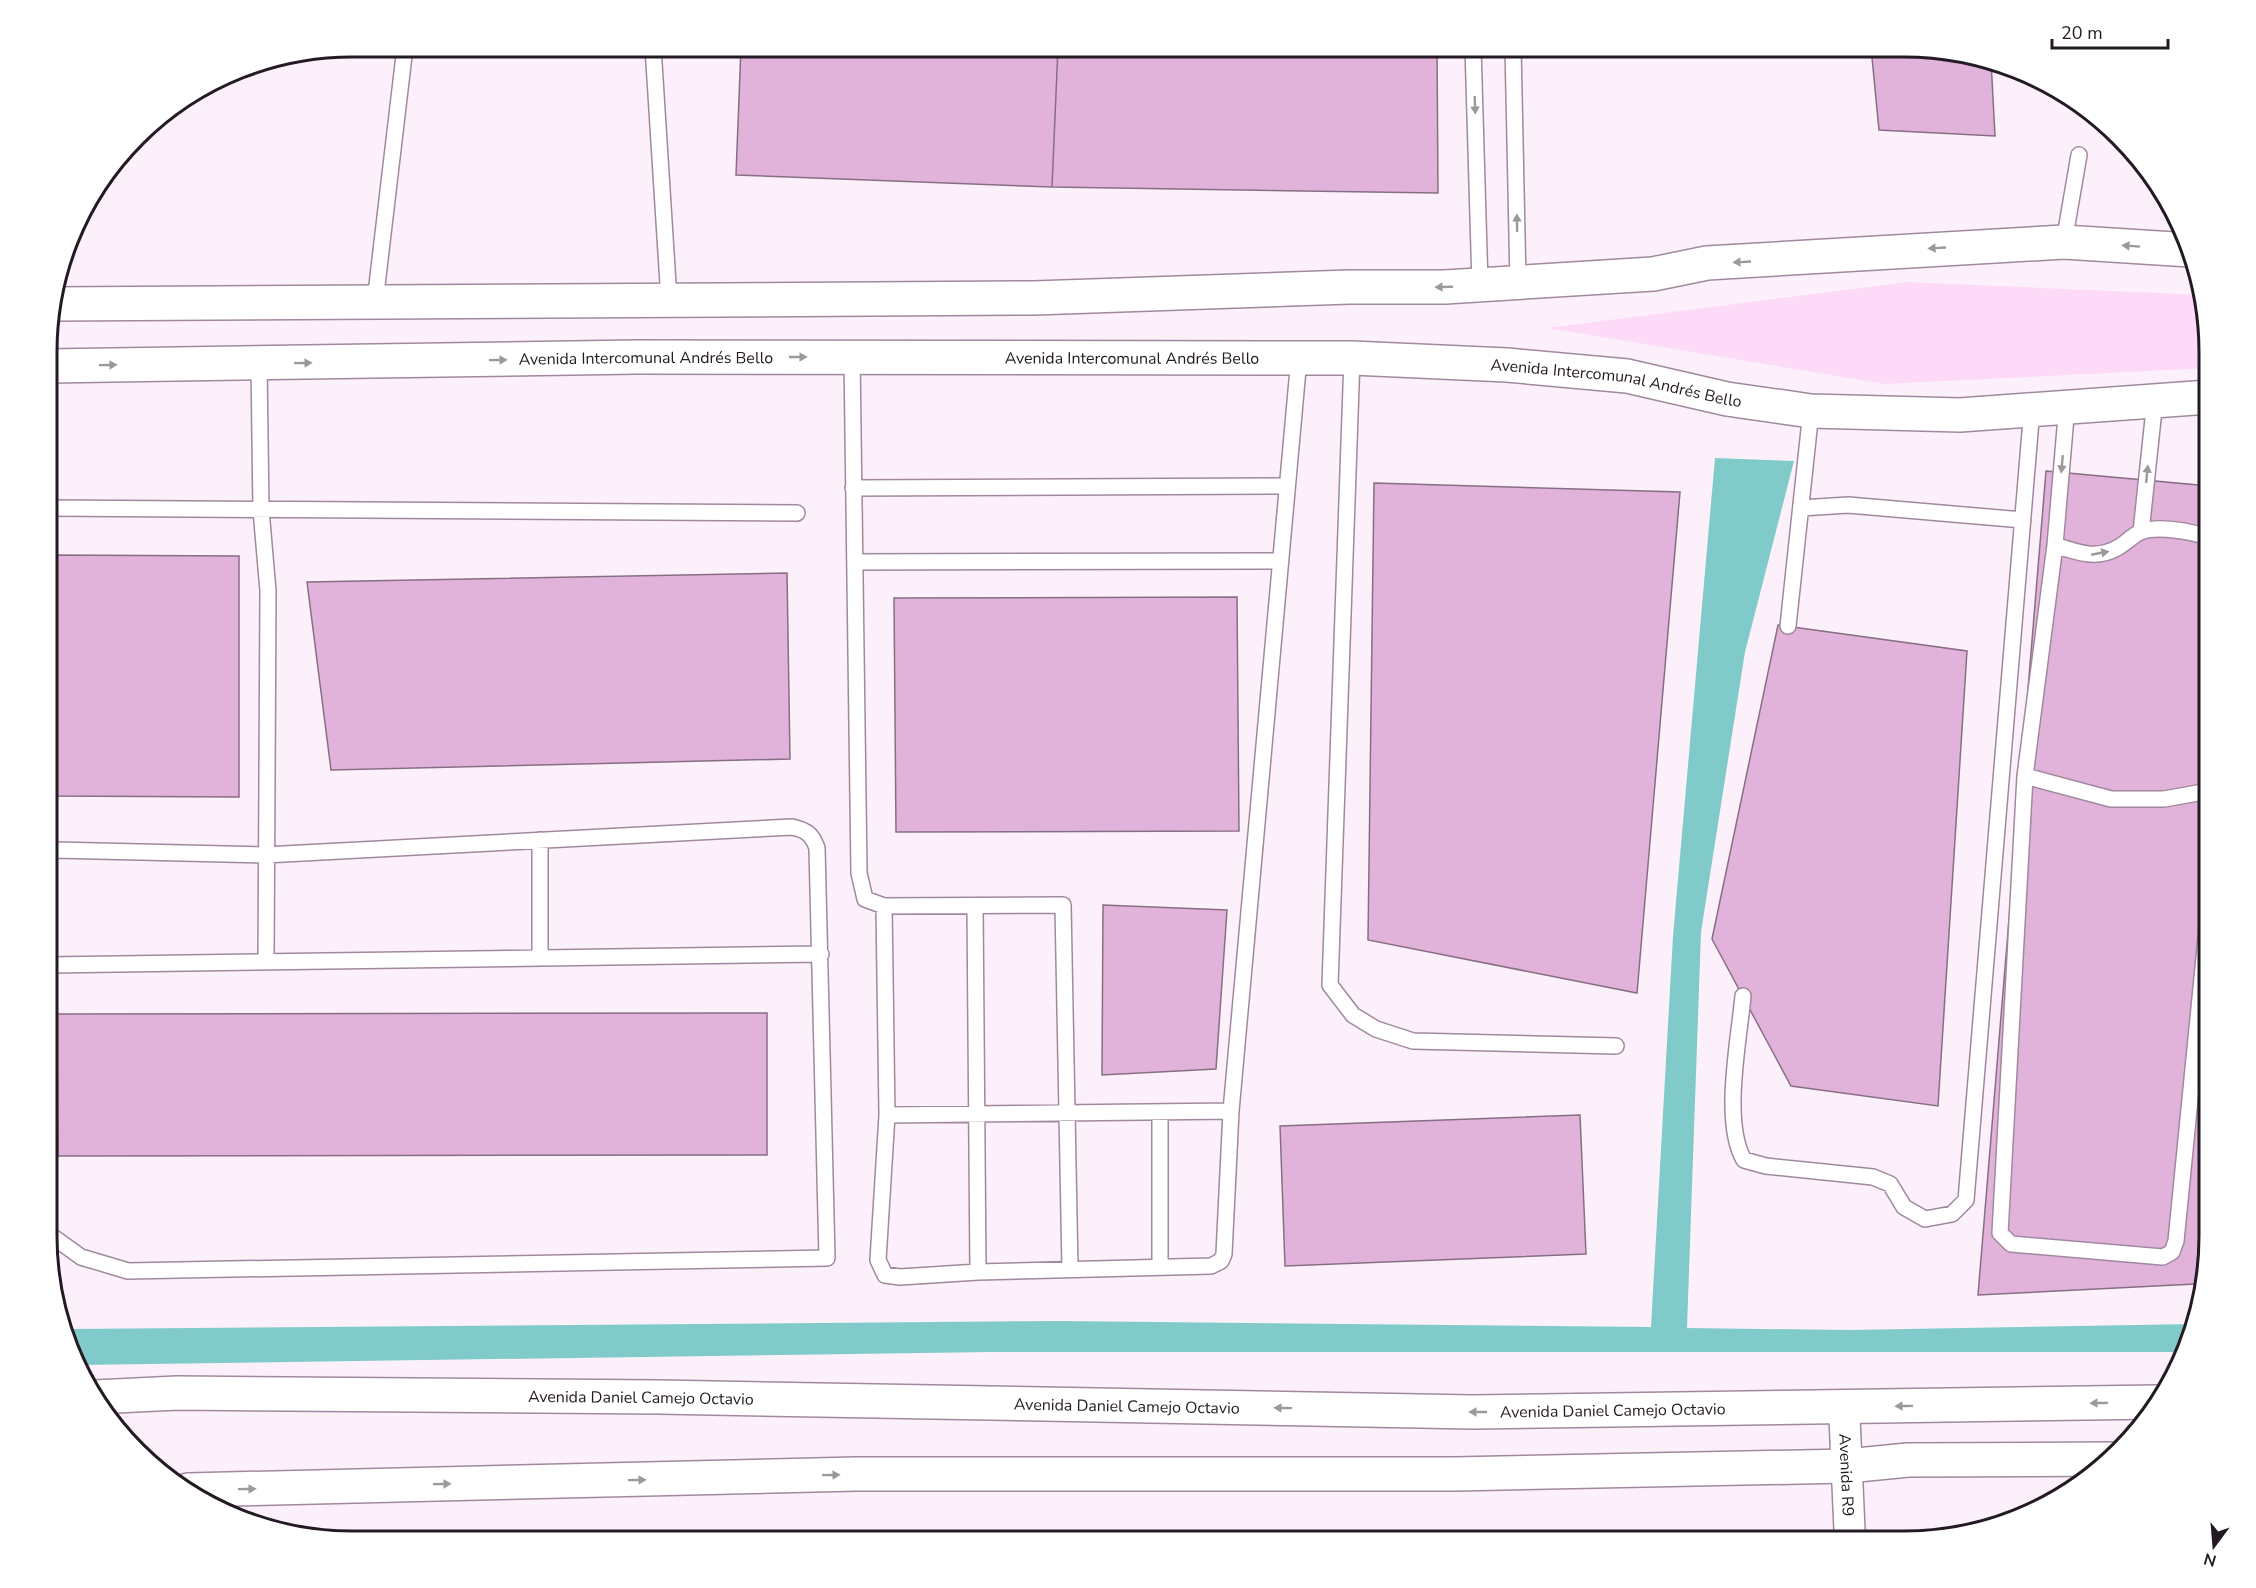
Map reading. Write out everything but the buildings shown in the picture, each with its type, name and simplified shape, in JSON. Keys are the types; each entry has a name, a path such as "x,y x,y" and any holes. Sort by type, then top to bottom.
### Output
{"main road":[{"path":"62,303 1034,298 1480,285 1653,274 1707,263 2064,242 2180,249"},
{"name":"Avenida Intercomunal Andrés Bello","path":"57,366 852,357 1352,358 1507,364 1627,376 1727,399 1811,411 1960,415 2067,405 2199,398"},
{"name":"Avenida Daniel Camejo Octavio","path":"105,1397 177,1393 636,1396 1473,1412 2148,1402"},
{"path":"201,1490 856,1474 1454,1474 1847,1466 1908,1460 2099,1458"}],"street":[{"name":"Avenida R9","path":"1844,1407 1850,1531"}],"lane":[{"path":"375,302 404,57"},
{"path":"653,57 669,300"},
{"path":"1473,57 1480,285"},
{"path":"1513,57 1518,282"},
{"path":"2064,242 2079,155"},
{"path":"852,357 858,873 865,899 884,906 1063,905 1070,1269"},
{"path":"884,906 887,1115 878,1260 885,1275 900,1277 978,1272 1211,1266 1221,1261 1224,1254 1231,1111 1299,358"},
{"path":"1352,358 1330,985 1353,1015 1376,1029 1413,1041 1616,1046"},
{"path":"259,363 261,510 268,591 266,962"},
{"path":"2141,532 2155,400"},
{"path":"2067,405 2055,545 2025,776 2000,1233 2011,1244 2163,1257 2172,1252 2176,1241 2199,1008"},
{"path":"1743,996 1732,1121 1736,1145 1744,1160 1766,1166 1874,1177 1890,1184 1904,1207 1925,1219 1952,1214 1966,1200 2032,408"},
{"path":"1788,626 1811,411"},
{"path":"853,488 1287,486"},
{"path":"1801,508 1848,505 2023,520"},
{"path":"57,508 796,513"},
{"path":"2055,545 2086,555 2103,554 2116,549 2141,532 2186,530 2199,534"},
{"path":"855,562 1281,561"},
{"path":"2025,776 2111,799 2164,799 2199,793"},
{"path":"57,850 265,855 792,827 803,830 812,835 817,848 827,1258 128,1271 81,1257 57,1240"},
{"path":"540,840 540,958"},
{"path":"975,906 978,1272"},
{"path":"57,965 821,954"},
{"path":"887,1115 1231,1111"},
{"path":"1160,1112 1160,1267"}],"shaded area":[{"path":"1907,282 2193,295 2198,333 2199,368 1885,384 1547,328"}],"water":[{"path":"1715,458 1794,461 1745,652 1701,932 1687,1328 1849,1330 2185,1324 2176,1352 992,1352 86,1365 72,1329 1061,1321 1651,1327 1673,936"}]}
